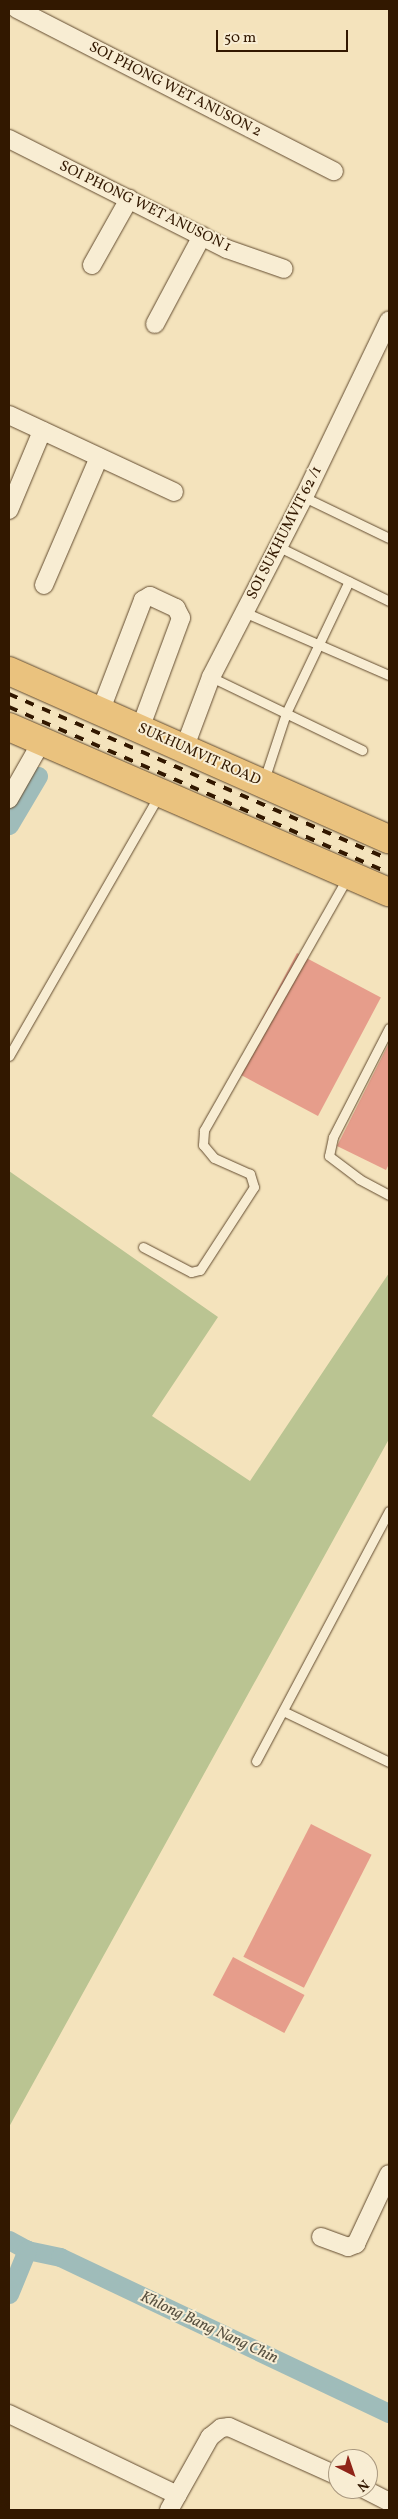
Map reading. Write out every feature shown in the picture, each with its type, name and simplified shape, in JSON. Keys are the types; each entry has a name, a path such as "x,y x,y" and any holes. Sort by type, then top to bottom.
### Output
{"main road":[{"name":"SUKHUMVIT ROAD","path":"9,671 389,839"},
{"path":"9,726 389,892"}],"street":[{"name":"SOI PHONG WET ANUSON 2","path":"17,9 334,171"},
{"name":"SOI PHONG WET ANUSON 1","path":"9,139 202,236 284,269"},
{"path":"92,265 129,199"},
{"path":"155,324 202,236"},
{"name":"SOI SUKHUMVIT 62 /1","path":"184,749 211,677 304,497 389,320"},
{"path":"9,415 174,492"},
{"path":"9,510 42,431"},
{"path":"44,585 99,457"},
{"path":"100,712 143,600 150,596 176,608 181,618 140,729"},
{"path":"9,799 42,741"},
{"path":"321,2237 348,2247 356,2244 389,2174"},
{"path":"9,2414 173,2503 210,2437 221,2428 229,2428 328,2472"}],"lane":[{"path":"304,497 389,538"},
{"path":"279,547 389,601"},
{"path":"263,783 286,713 349,581"},
{"path":"244,612 389,675"},
{"path":"211,677 362,750"},
{"path":"9,1056 160,792"},
{"path":"143,1247 191,1272 200,1270 254,1187 250,1174 214,1158 203,1145 204,1130 349,874"},
{"path":"389,1028 333,1137 329,1156 359,1179 389,1195"},
{"path":"256,1761 389,1511"},
{"path":"283,1711 389,1762"}],"green space":[{"path":"9,1171 218,1317 152,1416 250,1481 389,1273 389,1439 9,2127"}],"building":[{"path":"297,953 381,998 318,1116 234,1071"},
{"path":"389,1043 389,1164 386,1170 337,1146"},
{"path":"311,1824 372,1855 304,1988 243,1957"},
{"path":"233,1957 305,1995 284,2033 213,1995"}],"waterway":[{"path":"9,825 38,776"},
{"name":"Khlong Bang Nang Chin","path":"9,2240 27,2250 60,2257 389,2413"},
{"path":"9,2294 27,2250"}],"railway":[{"path":"9,694 389,859"},
{"path":"9,707 389,873"}]}
